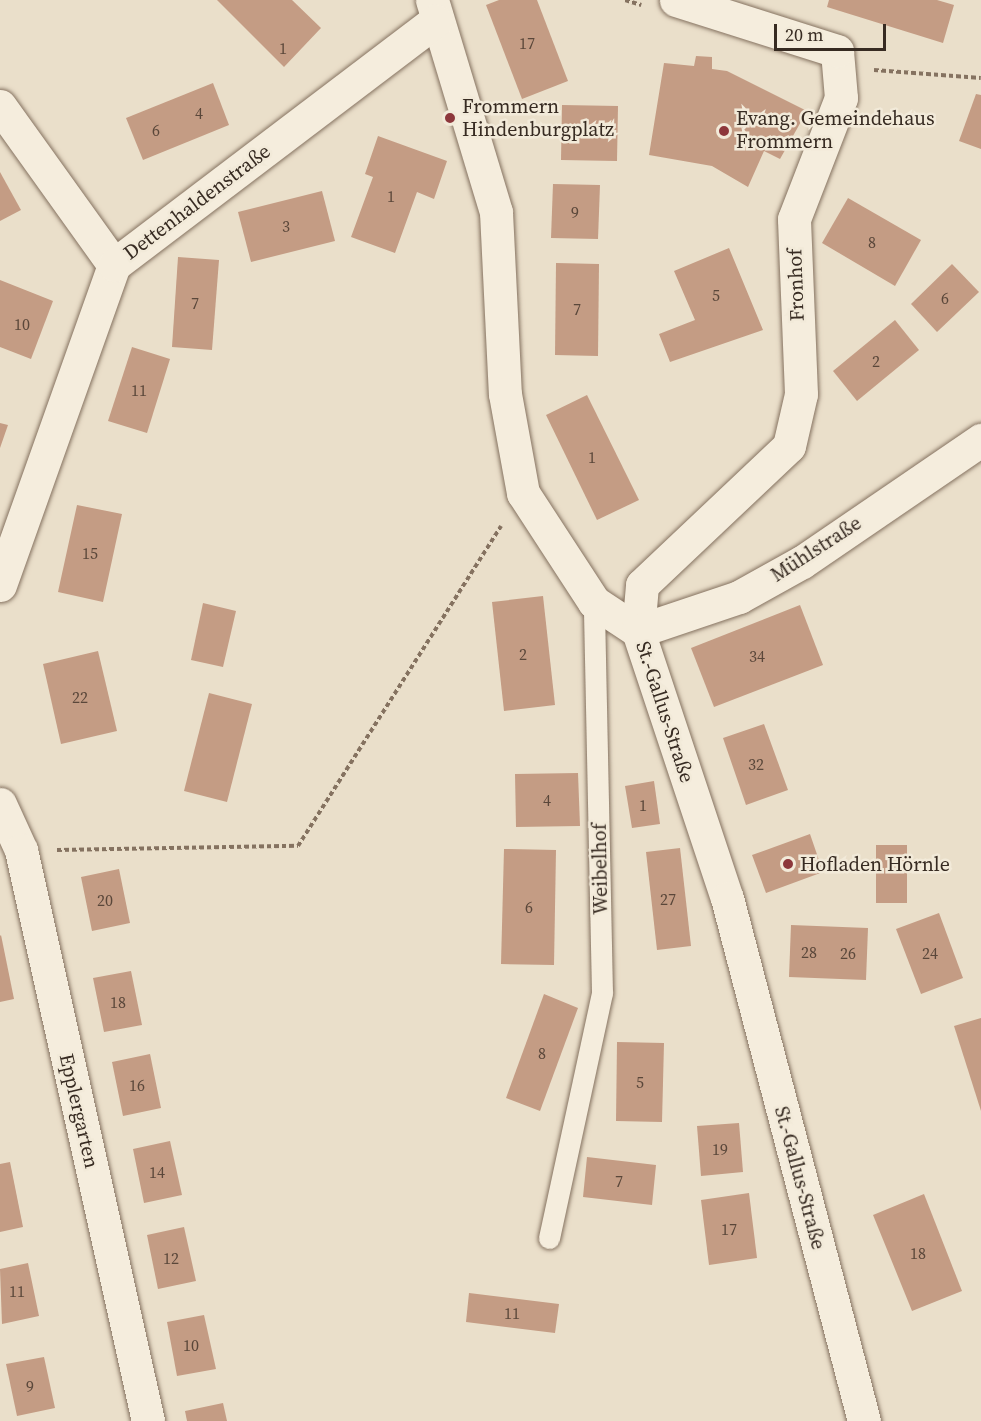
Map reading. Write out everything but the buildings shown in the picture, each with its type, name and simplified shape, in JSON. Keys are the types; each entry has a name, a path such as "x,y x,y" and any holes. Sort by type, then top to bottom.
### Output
{"street":[{"name":"Fronhof","path":"638,631 642,585 789,446 801,394 794,219 841,98 837,51 676,0"},
{"name":"St.-Gallus-Straße","path":"434,10 496,212 505,394 523,493 594,602 638,631 727,897 864,1421"},
{"name":"Dettenhaldenstraße","path":"0,585 114,265 434,10"},
{"path":"0,106 114,265"},
{"name":"Mühlstraße","path":"638,631 739,597 802,562 981,440"},
{"name":"Epplergarten","path":"0,804 21,850 148,1421"}],"lane":[{"name":"Weibelhof","path":"549,1238 602,993 594,602"}],"path":[{"path":"21,850 298,846 523,493"}],"place":[{"name":"Frommern Hindenburgplatz","path":"450,118"},
{"name":"Evang. Gemeindehaus Frommern","path":"724,131"},
{"name":"Hofladen Hörnle","path":"788,864"}]}
